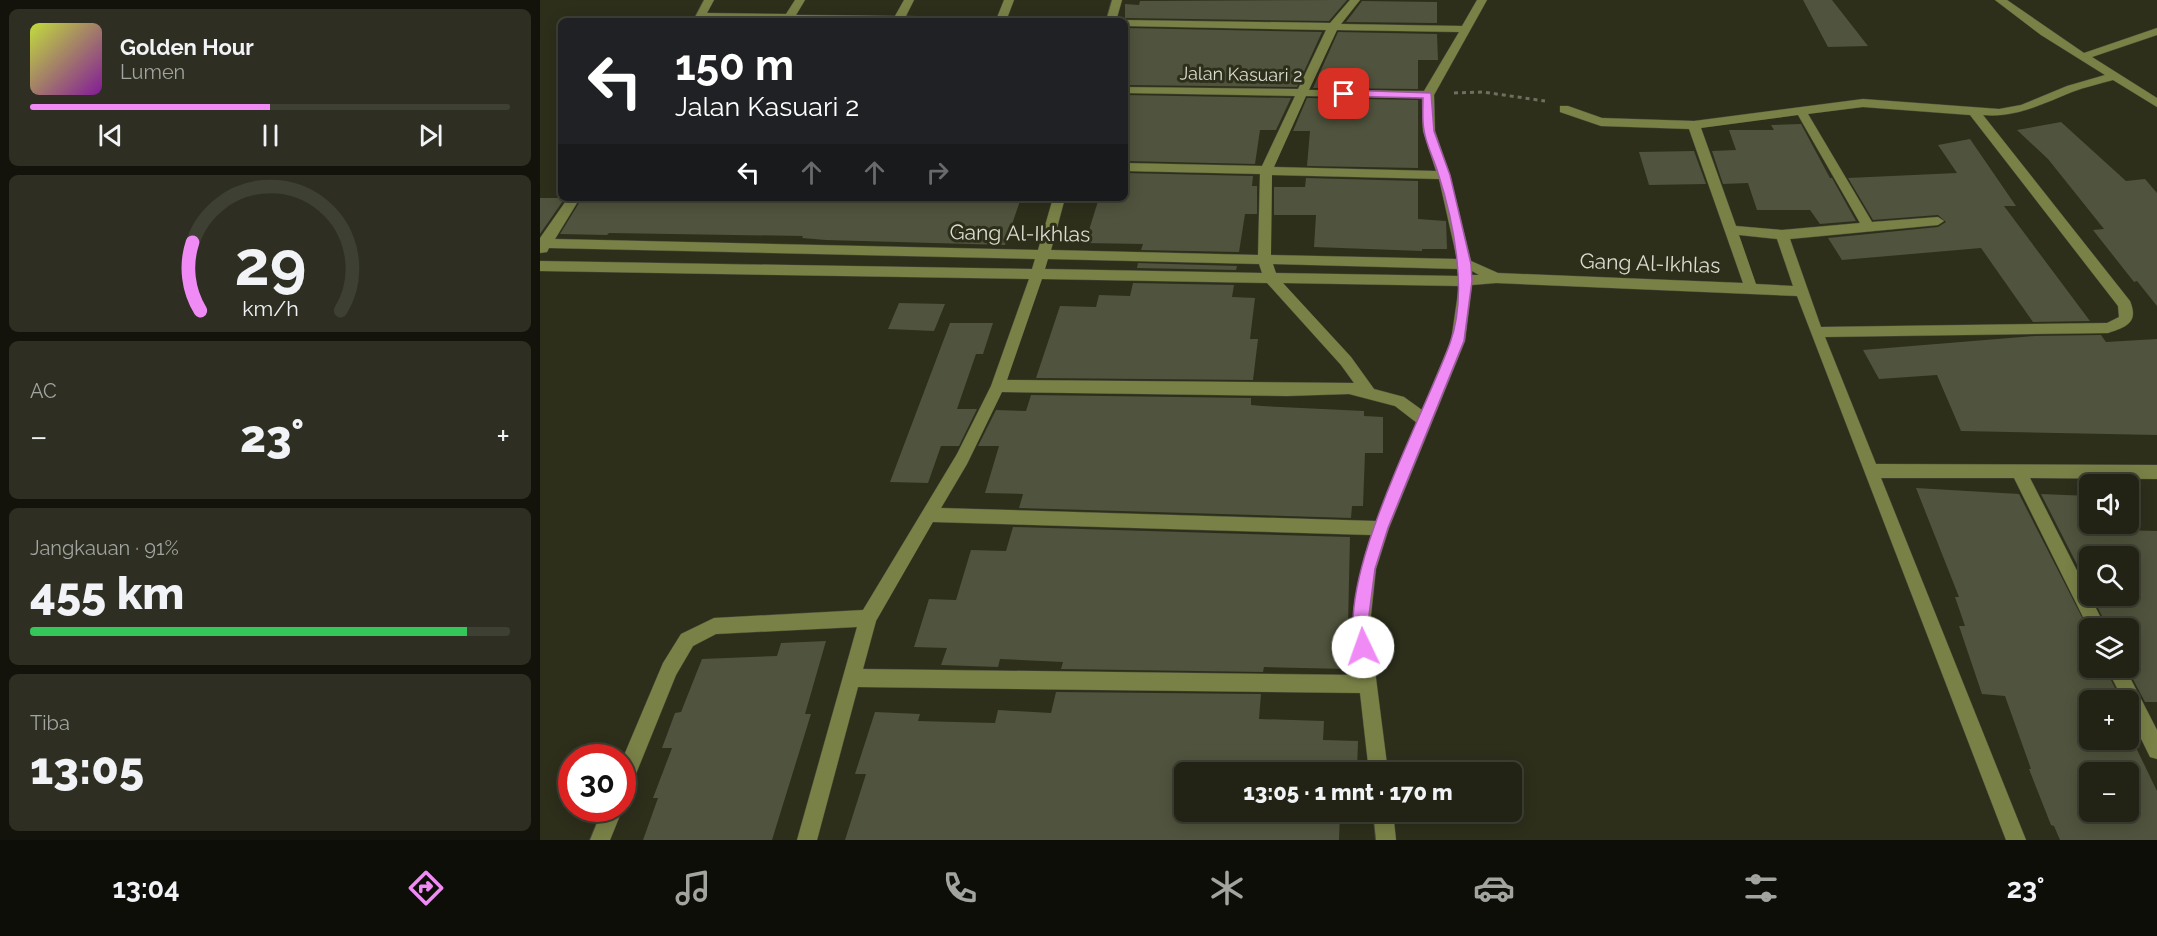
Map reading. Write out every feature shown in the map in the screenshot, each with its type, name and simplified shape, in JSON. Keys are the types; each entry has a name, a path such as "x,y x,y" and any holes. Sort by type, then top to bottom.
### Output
{"street":[{"path":"709,0 699,18 844,18"},
{"path":"789,17 800,0"},
{"path":"900,18 909,0"},
{"path":"1001,18 1009,0"},
{"path":"1112,18 1117,0"},
{"path":"1355,0 1333,27 1266,170 1264,259 1271,278 1346,361 1368,391"},
{"path":"1378,762 1363,647 1362,615 1368,569 1381,528 1458,341 1466,281 1465,264 1444,175 1429,131 1428,95 1482,0"},
{"path":"2000,0 2045,33 2157,103"},
{"path":"1128,23 1464,29"},
{"path":"2082,57 2157,31"},
{"path":"1564,109 1601,122 1694,125 1863,102 1975,113 1999,113 2016,110 2071,88 2113,77"},
{"name":"Jalan Kasuari 2","path":"1128,90 1428,95"},
{"path":"1801,111 1867,225"},
{"path":"1816,333 2108,328 2126,320 2125,305 1975,113"},
{"path":"1694,125 1751,288"},
{"path":"1128,167 1444,175"},
{"path":"542,246 572,201"},
{"path":"807,840 868,618 962,459 998,386 1043,254 1058,201"},
{"path":"1731,231 1782,235 1867,225 1938,221"},
{"path":"1782,235 1816,333 2016,840"},
{"name":"Gang Al-Ikhlas","path":"542,246 1465,264 1496,278"},
{"name":"Gang Al-Ikhlas","path":"540,266 1466,281 1496,278 1803,291"},
{"path":"998,386 1287,390 1349,388 1399,400 1426,422"},
{"path":"1872,471 2156,474"},
{"path":"2018,471 2092,618"},
{"path":"928,515 1381,528"},
{"path":"636,750 669,669 687,640 714,626 868,618"},
{"path":"852,678 1369,684"},
{"path":"2121,678 2157,750"},
{"path":"600,840 607,822"},
{"path":"1384,822 1386,840"}],"path":[{"path":"1428,95 1484,92 1552,102 1564,109"}],"building":[{"path":"1347,0 1329,21 1125,18 1125,4 1139,5 1140,1"},
{"path":"1803,0 1832,0 1868,46 1828,47"},
{"path":"1362,1 1437,2 1437,23 1346,22"},
{"path":"1128,28 1322,32 1297,87 1128,85"},
{"path":"1338,32 1437,34 1438,60 1418,60 1418,89 1313,88"},
{"path":"1128,95 1291,98 1276,130 1260,130 1255,164 1128,161"},
{"path":"1307,98 1418,100 1418,168 1307,166 1310,131 1293,131"},
{"path":"2061,122 2126,181 2145,179 2157,193 2157,306 2137,281 2134,282 2093,230 2104,229 2048,159 2017,130"},
{"path":"1801,124 1856,221 1820,224 1810,210 1757,210 1748,183 1723,184 1712,151 1736,150 1729,130 1774,130 1771,125"},
{"path":"1970,139 2016,206 2004,206 2090,321 2033,322 1981,248 1842,260 1828,238 1938,227 1946,222 1938,215 1873,220 1848,178 1957,173 1938,145"},
{"path":"1694,151 1706,184 1649,185 1639,152"},
{"path":"1128,173 1253,176 1252,186 1257,186 1257,214 1245,214 1239,252 1141,250 1143,244 1085,243 1098,201 1128,201"},
{"path":"1306,178 1418,181 1418,219 1446,221 1447,249 1422,249 1422,251 1314,247 1316,215 1274,215 1274,187 1305,187"},
{"path":"540,198 558,198 558,201 563,201 540,234"},
{"path":"580,201 1020,201 1005,245 826,240 802,238 803,236 560,234"},
{"path":"1138,263 1237,266 1236,270 1137,268"},
{"path":"1133,283 1234,285 1232,297 1255,298 1250,339 1258,339 1253,380 1036,378 1060,306 1096,307 1099,295 1130,296"},
{"path":"899,303 945,304 934,331 888,329"},
{"path":"950,323 993,323 983,354 976,354 957,409 977,409 959,446 941,446 928,483 890,482"},
{"path":"2101,335 2106,342 2157,339 2157,435 1961,431 1937,375 1879,379 1863,350 2035,336"},
{"path":"1031,395 1251,398 1251,405 1364,411 1364,416 1383,417 1383,453 1365,453 1363,506 1352,506 1351,518 1019,508 1023,494 985,493 999,446 978,446 996,410 1026,411"},
{"path":"1916,488 2019,494 2082,618 2079,618 2079,678 2110,678 2116,690 2079,690 2079,750 2137,750 2157,791 2157,840 2060,840 2054,826 2051,825 2029,769 2031,769 2005,696 1982,694 1959,626 1965,626 1955,597 1959,597"},
{"path":"2041,494 2079,496 2079,534 2139,534 2139,531 2157,531 2157,702 2145,702 2132,678 2139,678 2139,618 2103,618 2097,606 2139,606 2139,546 2079,546 2079,568"},
{"path":"1013,527 1350,537 1347,669 1264,667 1263,672 1061,669 1063,662 1000,659 998,667 941,665 947,648 914,647 929,599 956,600 971,550 1006,551"},
{"path":"826,641 805,714 811,714 772,840 643,840 658,798 653,798 672,748 662,748 675,713 681,712 702,659 777,656 781,643"},
{"path":"1056,692 1261,694 1259,719 1324,721 1323,740 1358,741 1357,762 1174,762 1174,822 1340,822 1339,840 845,840 866,774 855,774 875,712 920,714 918,721 995,723 998,710 1051,713"}],"route":[{"path":"1344,94 1428,95 1429,131 1444,175 1465,264 1466,281 1458,341 1381,528 1368,569 1362,615 1363,647"}]}
